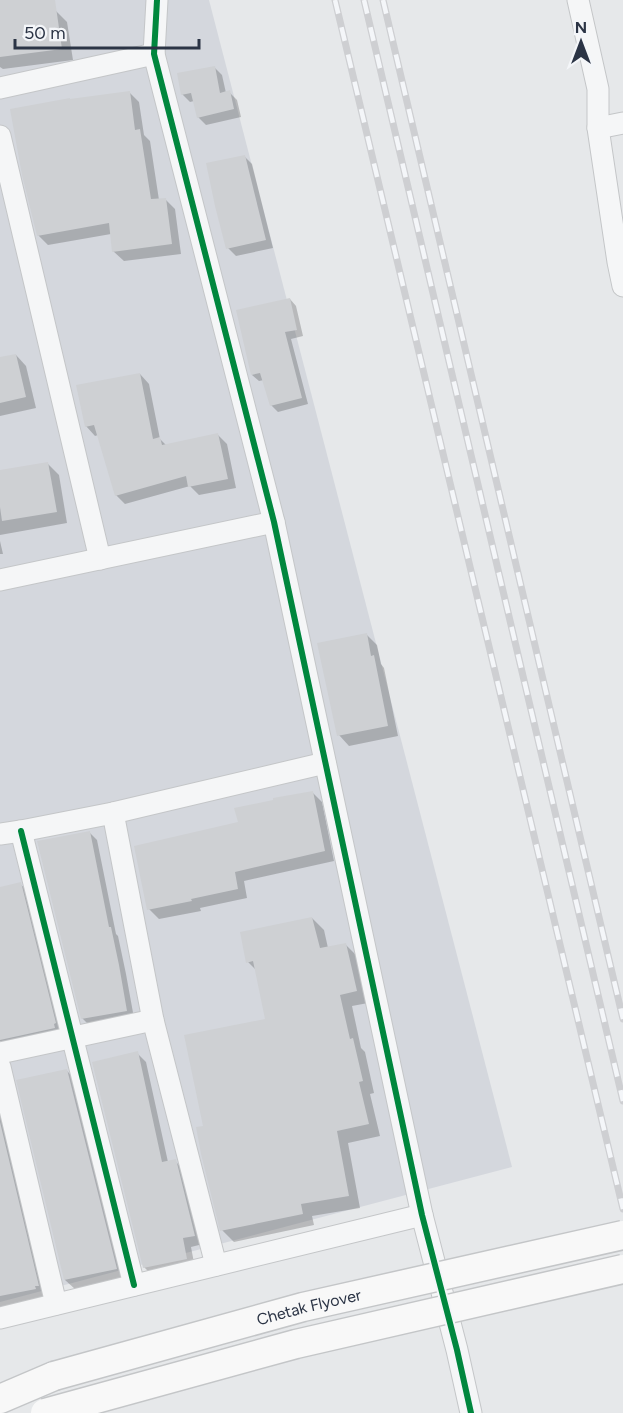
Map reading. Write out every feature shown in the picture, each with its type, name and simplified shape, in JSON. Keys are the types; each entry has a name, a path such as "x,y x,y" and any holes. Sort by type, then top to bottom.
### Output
{"main road":[{"name":"Chetak Flyover","path":"0,1399 54,1376 303,1307 623,1234"},
{"name":"Chetak Flyover","path":"45,1413 296,1344 623,1269"}],"street":[{"path":"157,0 154,54 274,522 422,1215 471,1413"},
{"path":"578,0 598,89 598,128 623,286"},
{"path":"0,88 154,54"},
{"path":"598,128 623,123"},
{"path":"0,136 100,559"},
{"path":"0,580 274,522"},
{"path":"134,1285 72,1038 10,832 113,813 325,763"},
{"path":"113,813 153,1020 216,1265"},
{"path":"0,1053 153,1020"},
{"path":"0,1067 56,1304"},
{"path":"0,1318 422,1215"}],"shaded area":[{"path":"0,0 209,0 512,1167 0,1302"}],"building":[{"path":"0,0 55,0 62,49 0,57"},
{"path":"215,66 220,93 230,90 234,109 197,118 191,93 181,95 177,73"},
{"path":"130,91 135,130 140,129 151,199 166,198 172,244 112,252 109,223 37,236 22,175 10,109 70,98"},
{"path":"245,155 266,240 226,249 206,163"},
{"path":"290,298 297,330 285,332 302,398 270,406 260,373 251,375 236,310"},
{"path":"16,354 26,397 0,403 0,357"},
{"path":"140,373 153,439 160,437 162,445 218,433 228,479 188,487 186,476 115,496 94,425 85,427 76,385"},
{"path":"48,462 57,512 2,521 0,470"},
{"path":"367,633 371,656 374,655 388,726 337,736 317,643"},
{"path":"313,791 325,851 235,872 238,889 147,910 134,846 238,822 234,808"},
{"path":"90,831 127,1011 81,1019 37,841"},
{"path":"21,882 56,1023 55,1028 0,1040 0,887"},
{"path":"312,917 320,948 346,943 357,991 340,995 363,1081 359,1082 369,1124 337,1131 349,1196 301,1204 303,1214 220,1231 196,1127 203,1126 184,1035 265,1019 253,961 246,963 240,932"},
{"path":"138,1051 162,1162 176,1159 195,1236 183,1238 187,1259 143,1268 92,1062"},
{"path":"67,1069 117,1269 64,1280 16,1080"},
{"path":"0,1122 39,1286 35,1286 36,1289 0,1296"}],"railway":[{"path":"335,0 623,1209"},
{"path":"364,0 623,1101"},
{"path":"383,0 623,1019"}],"cycle path":[{"path":"157,0 154,54 274,522 422,1215 471,1413"},
{"path":"21,831 134,1285"}]}
